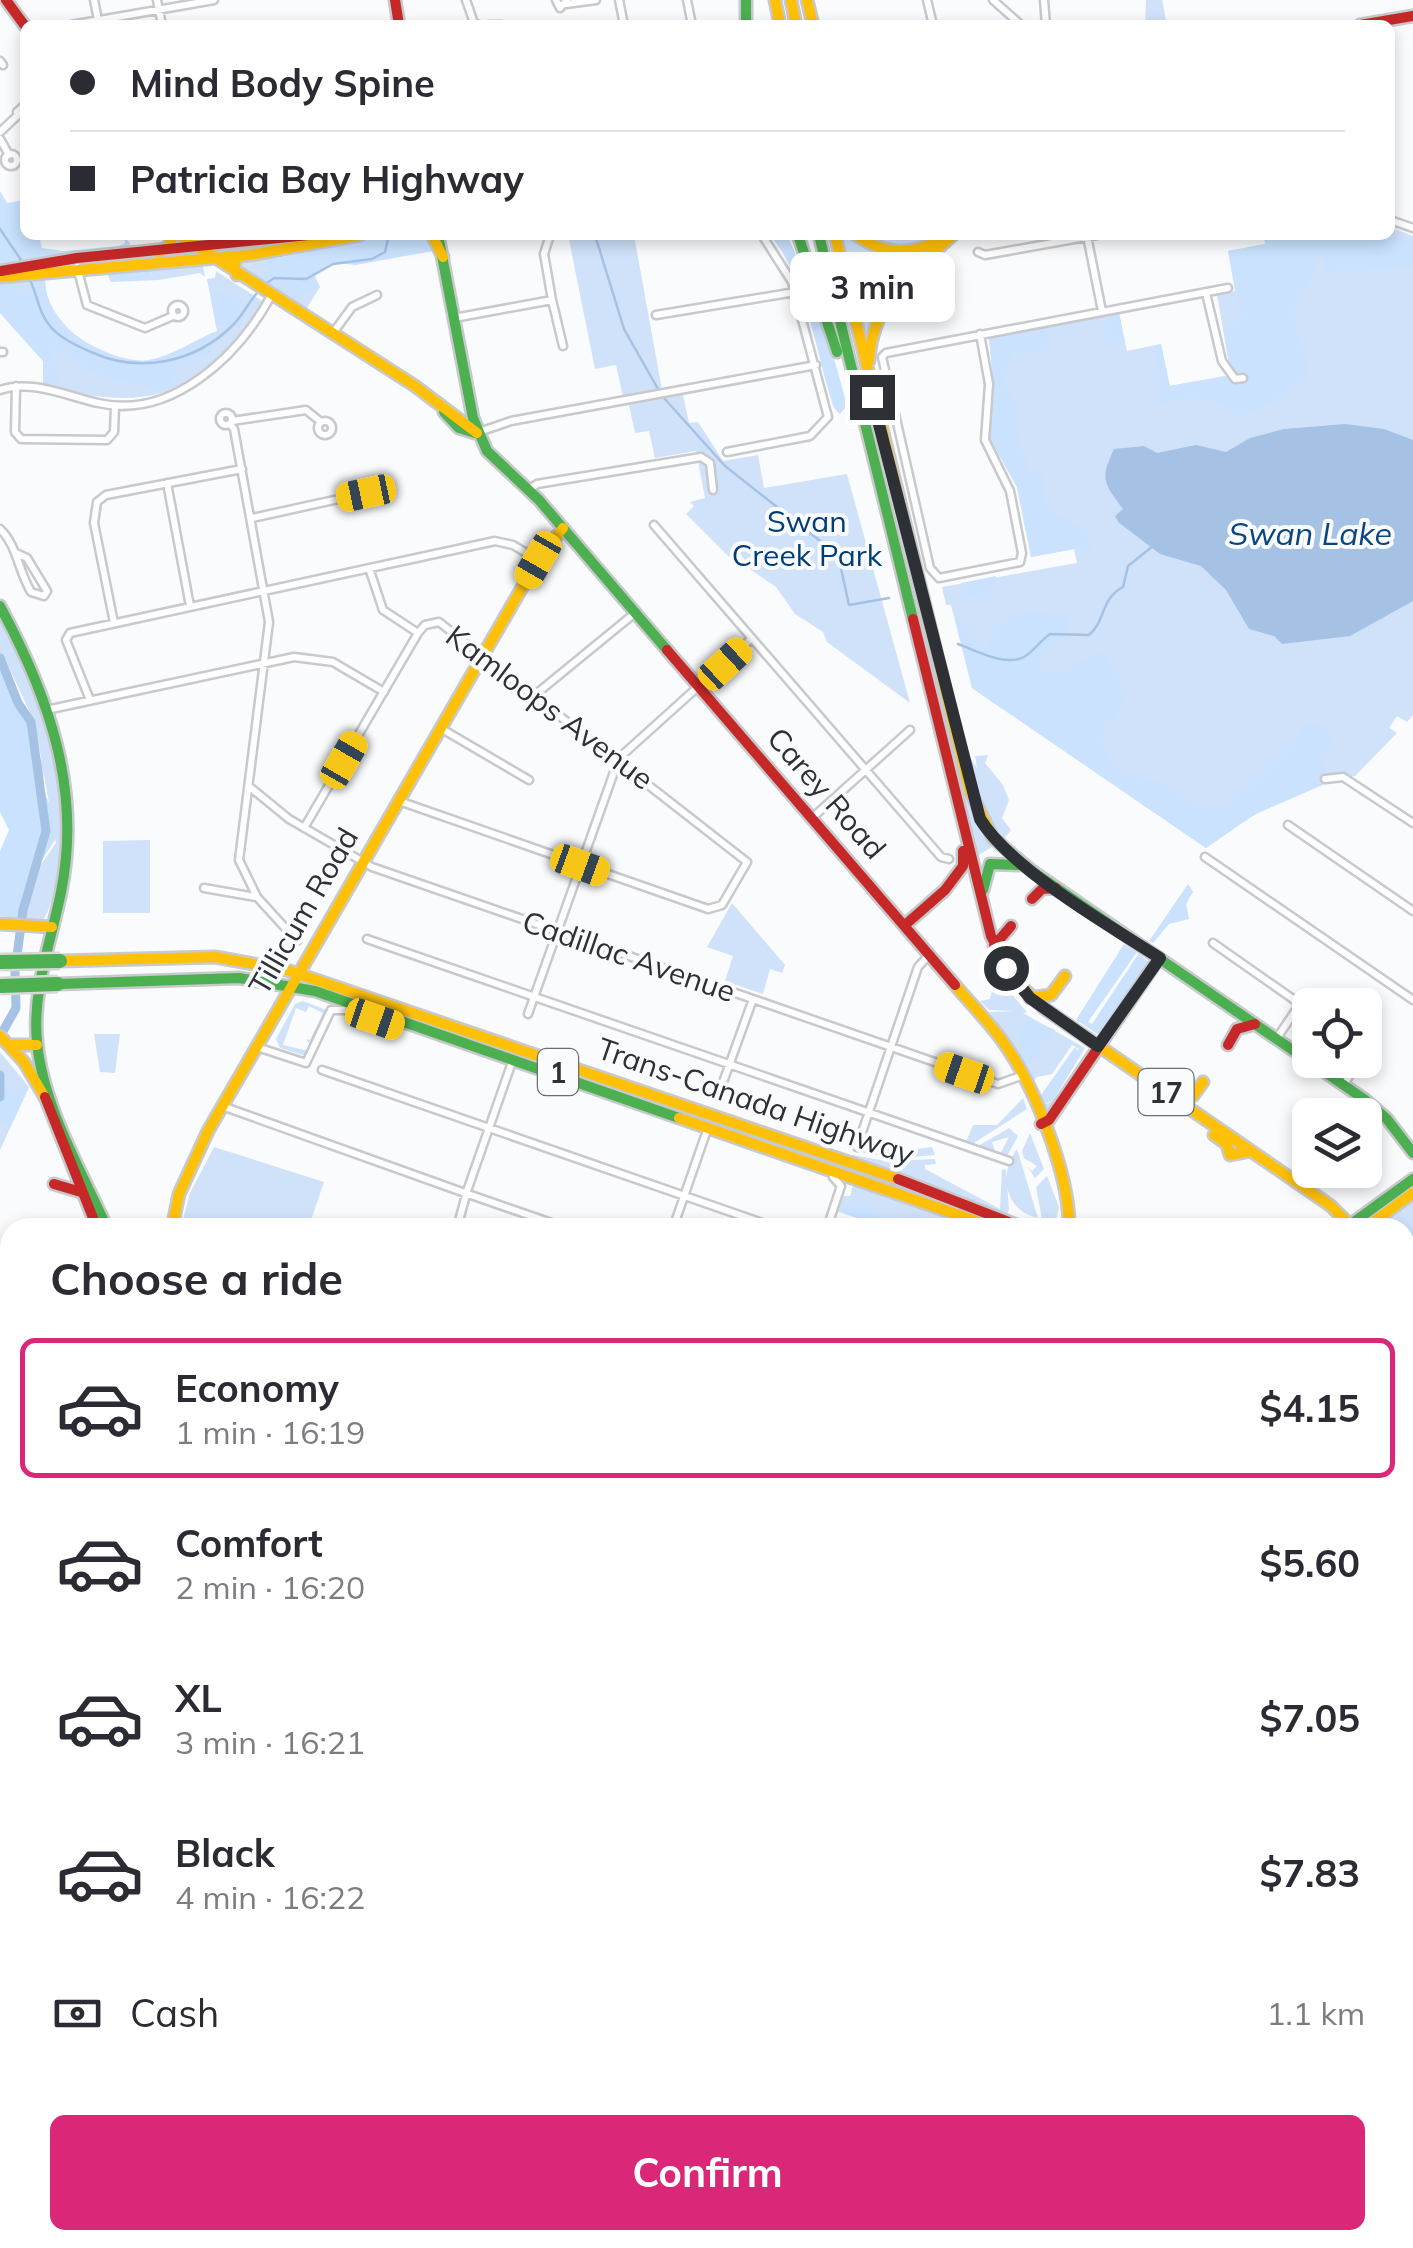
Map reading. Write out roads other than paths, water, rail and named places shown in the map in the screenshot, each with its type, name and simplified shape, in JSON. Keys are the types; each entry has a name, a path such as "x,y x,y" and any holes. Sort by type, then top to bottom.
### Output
{"main road":[{"path":"154,254 186,243 231,240"},
{"path":"77,264 213,259 331,240"},
{"path":"439,240 478,432"},
{"path":"800,240 886,521"},
{"name":"17","path":"819,240 994,946 1030,998 1180,1102"},
{"path":"836,240 980,819 1000,846 1107,928 1156,955 1344,1085 1387,1119 1412,1150"},
{"path":"864,240 880,250 900,253 928,247 938,240"},
{"path":"888,460 870,364 874,320 891,290 947,240"},
{"path":"8,272 154,254 186,243"},
{"path":"169,262 186,243"},
{"name":"Carey Road","path":"186,243 444,409 458,428 478,432 494,459 530,490 1002,1040 1025,1083 1068,1197 1068,1218"},
{"path":"238,256 234,264 238,275"},
{"path":"444,409 465,412 468,396"},
{"name":"Tillicum Road","path":"175,1218 186,1178 222,1106 538,560 563,528"},
{"path":"0,606 33,665 51,709 64,762 67,816 37,992 38,1053 46,1099 93,1218"},
{"path":"905,925 946,890 964,858 956,800"},
{"path":"982,903 983,881 990,864 1006,861 1028,868"},
{"path":"946,890 964,886 982,903"},
{"path":"1032,899 1042,890 1057,888"},
{"path":"6,924 51,927"},
{"path":"994,946 999,934 1011,926"},
{"path":"1040,1122 1049,1120 1156,955"},
{"name":"Trans-Canada Highway","path":"0,962 234,959 1003,1218"},
{"path":"1030,998 1052,994 1065,976"},
{"name":"Trans-Canada Highway","path":"0,986 295,979 968,1218"},
{"path":"1228,1045 1237,1029 1255,1024"},
{"path":"5,1040 38,1053 103,1218"},
{"path":"5,1040 46,1099"},
{"path":"1203,1082 1193,1096 1180,1102 1196,1122 1227,1144 1230,1155 1251,1150 1318,1196 1336,1218"},
{"path":"1343,1098 1344,1085"},
{"path":"69,1158 67,1170 54,1184 70,1186 84,1194"},
{"path":"1280,1170 1292,1167"},
{"path":"1362,1218 1413,1179"},
{"path":"1367,1218 1413,1193"}],"street":[{"path":"94,0 98,20 214,0"},
{"path":"157,0 161,20"},
{"path":"556,0 558,7 566,2 596,0"},
{"path":"993,0 1015,20"},
{"path":"9,155 0,136 20,117"},
{"path":"548,240 544,247 562,346"},
{"path":"727,452 810,436 826,424 828,408 795,292 766,240"},
{"path":"978,252 1060,240"},
{"path":"1088,240 1102,312"},
{"path":"77,264 87,304 144,328 173,316"},
{"path":"980,334 989,384 985,440 1015,507 1020,562 935,577 894,423 882,356 980,334 1228,288"},
{"path":"656,315 795,292"},
{"path":"1206,292 1222,361 1235,379 1242,378"},
{"path":"332,334 352,307 377,295"},
{"path":"0,390 16,386 115,406 154,402 182,390 235,346 271,296"},
{"path":"454,318 552,300"},
{"path":"478,432 529,418 816,365"},
{"path":"16,386 15,432 20,439 106,440 114,432 115,406"},
{"path":"297,941 257,897 239,860 269,622 266,590 231,423 306,410 321,422"},
{"path":"530,490 537,484 700,457 710,463 713,490"},
{"path":"114,624 94,508 106,496 242,470"},
{"path":"167,483 190,606"},
{"path":"252,518 366,493"},
{"path":"654,525 751,639 796,684 941,857 949,859"},
{"path":"0,528 16,553 27,558 47,592 44,596 31,592 15,566 16,553"},
{"path":"90,700 66,636 495,541 513,545 538,560"},
{"name":"Kamloops Avenue","path":"370,568 384,610 418,632 425,625 438,622 619,758 747,862 720,908 708,909 580,865"},
{"path":"536,694 635,613"},
{"path":"304,828 418,632"},
{"path":"528,1014 619,758 751,639"},
{"path":"51,709 294,657 327,660 384,692"},
{"path":"442,728 529,780"},
{"path":"812,818 910,730"},
{"path":"1326,779 1343,777 1413,824"},
{"name":"Cadillac Avenue","path":"251,788 304,828 363,862 998,1084 1025,1083"},
{"path":"399,801 580,865"},
{"path":"1288,825 1413,912"},
{"path":"1205,856 1413,1000"},
{"path":"204,888 257,897"},
{"path":"367,938 1009,1161"},
{"path":"1213,943 1292,998"},
{"path":"858,1147 918,968 929,955"},
{"path":"718,1096 753,999"},
{"path":"258,1047 306,1062 331,1010 341,1007 841,1183 831,1218"},
{"path":"1276,1039 1292,1016"},
{"path":"460,1218 512,1066"},
{"path":"322,1070 749,1218"},
{"path":"1344,1085 1348,1078"},
{"path":"222,1106 537,1218"},
{"path":"1382,1119 1387,1119"},
{"path":"676,1218 706,1133"}],"water":[{"name":"Swan Lake","path":"1345,424 1384,429 1413,440 1413,601 1350,636 1282,644 1274,636 1249,629 1226,590 1201,566 1160,554 1115,516 1123,509 1105,474 1114,449 1144,446 1157,453 1196,445 1226,452 1250,438 1284,429"}],"waterway":[{"path":"0,229 23,263"},
{"path":"264,285 274,278 306,279 333,264 372,259 385,252 388,240"},
{"path":"597,240 624,329 658,389"},
{"path":"30,280 44,317 56,332 91,352 128,362 166,361 202,348 233,325 256,294"},
{"path":"664,398 725,466 838,555 849,605 889,598"},
{"path":"958,644 990,656 1016,660 1050,634 1089,635 1110,598 1123,587 1128,566 1153,546"},
{"path":"0,658 18,703 31,722 46,831 23,910 15,971 16,1008 2,1033"},
{"path":"0,1075 0,1097"}],"park label":[{"name":"Swan Creek Park","path":"807,538"}]}
